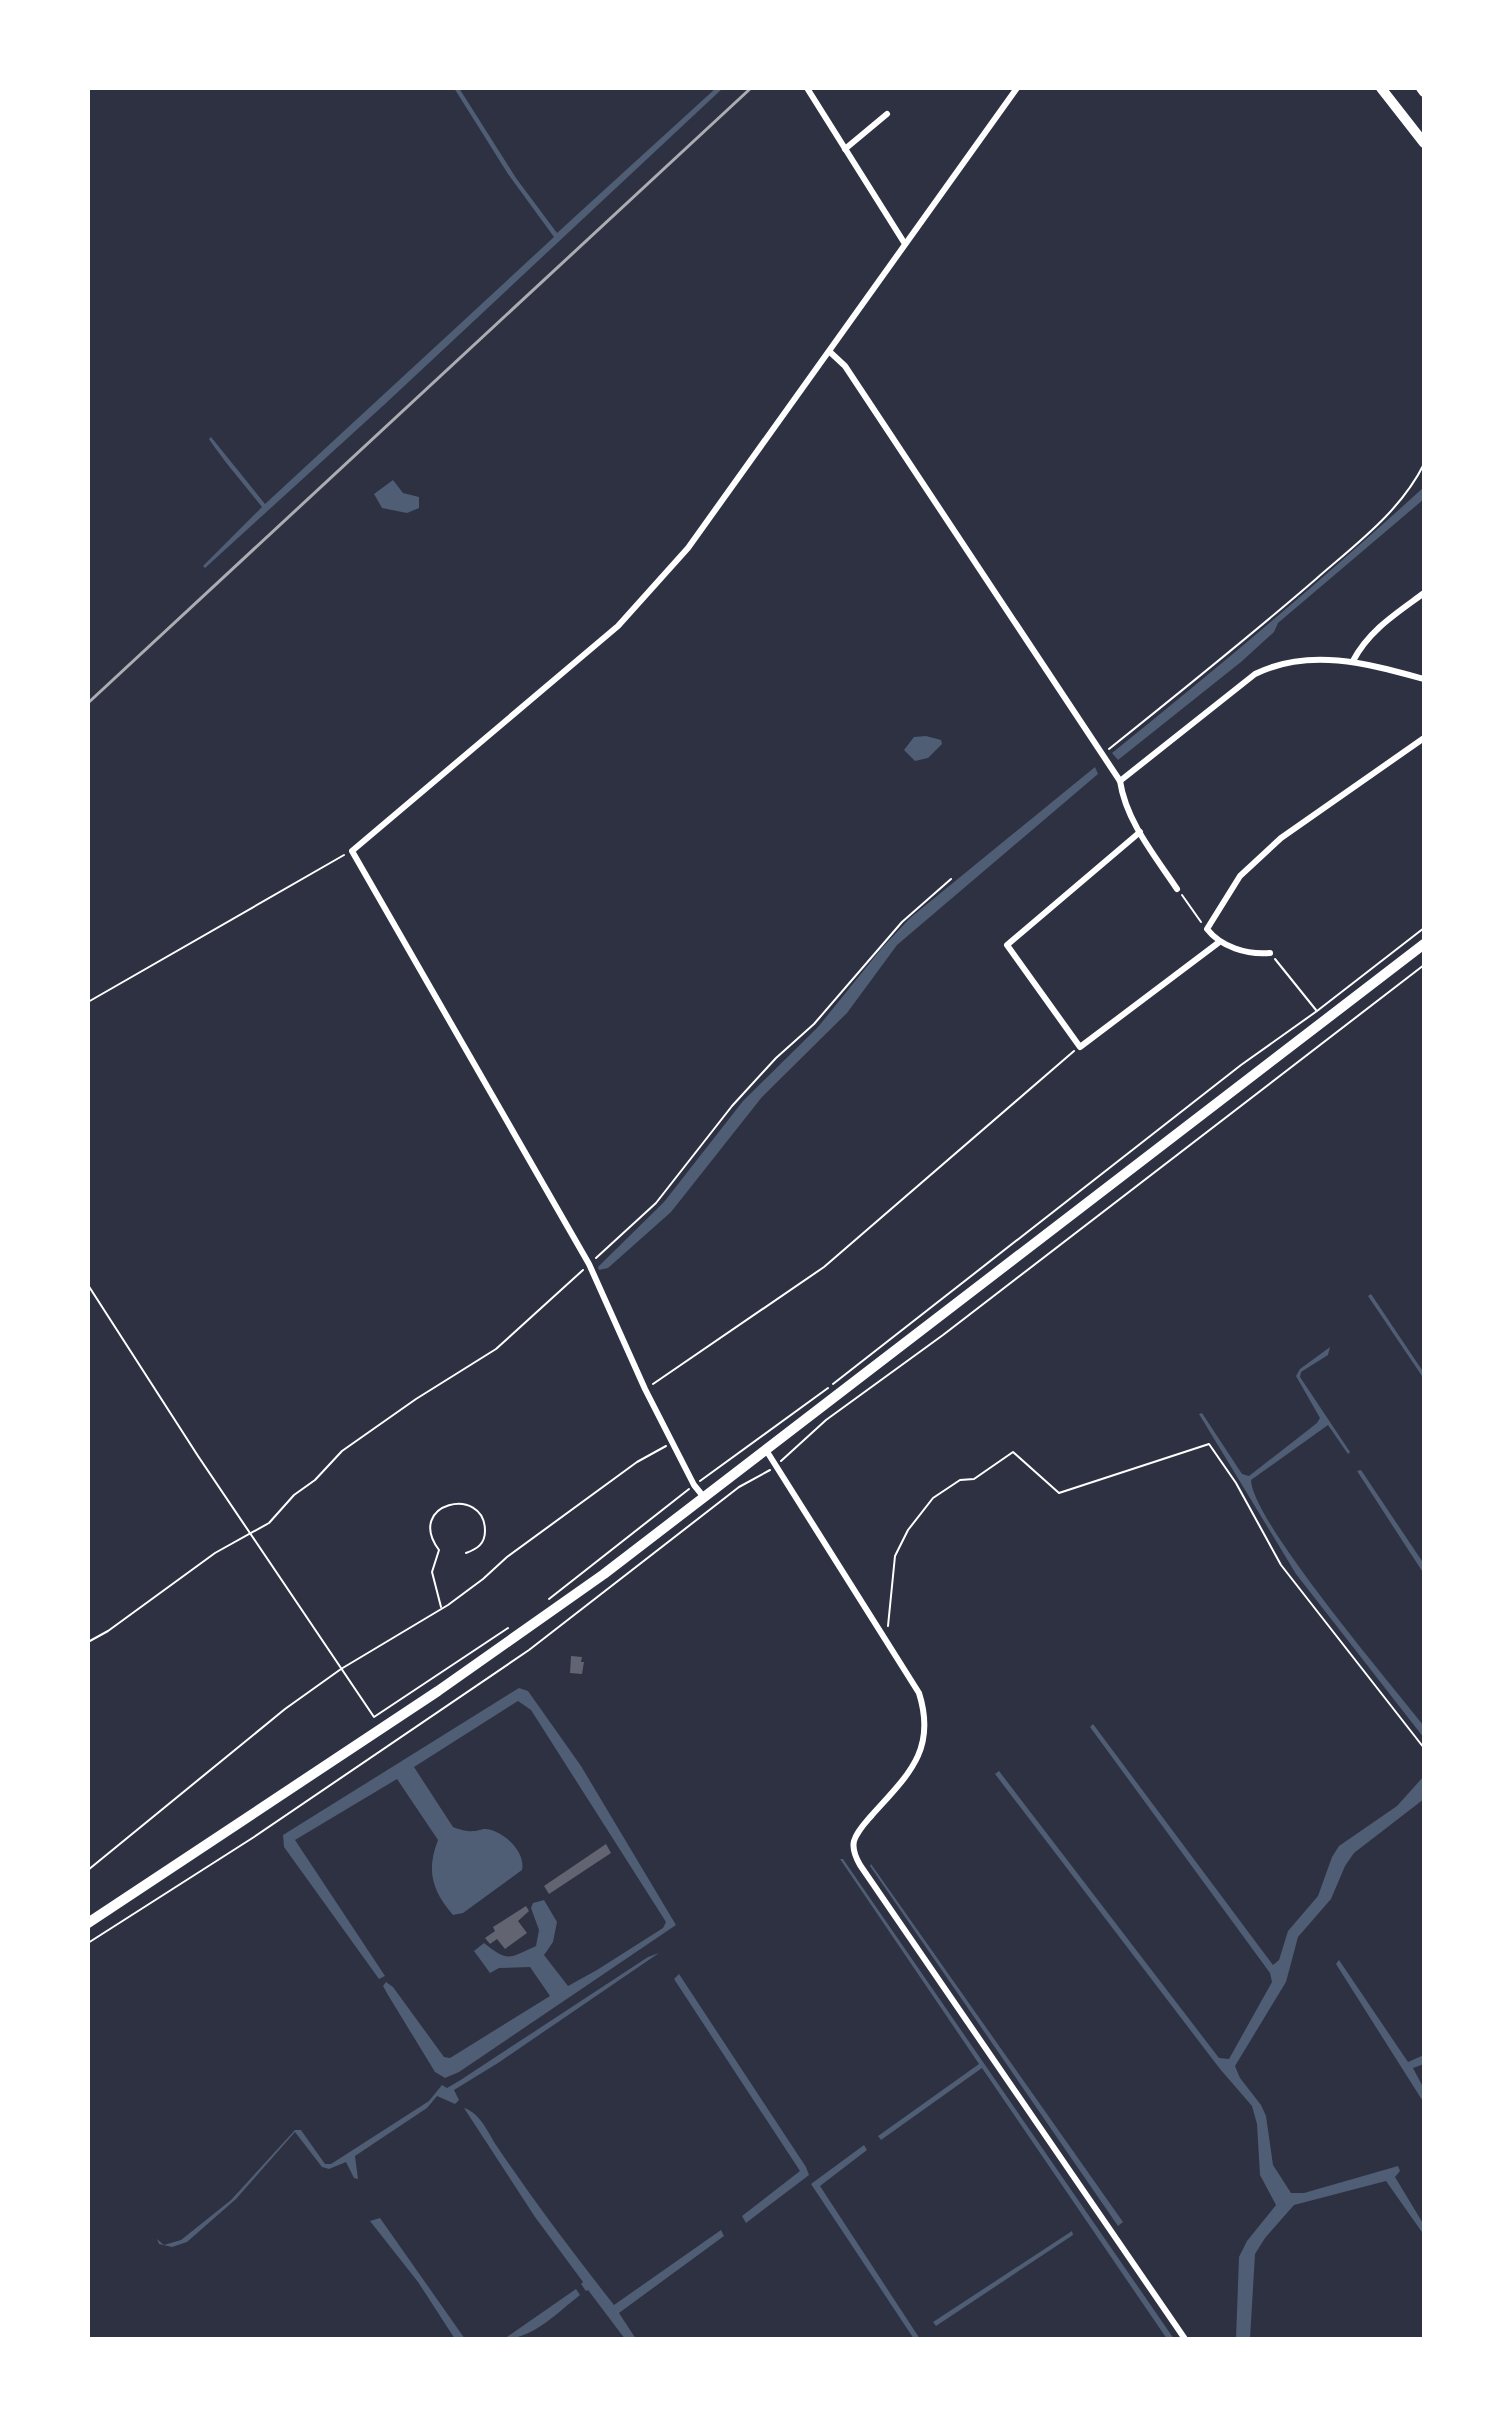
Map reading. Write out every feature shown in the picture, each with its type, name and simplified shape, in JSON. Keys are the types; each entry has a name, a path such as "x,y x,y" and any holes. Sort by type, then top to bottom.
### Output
{"main road":[{"path":"1381,88 1424,143"},
{"path":"88,1923 455,1679 604,1574 1424,944"}],"street":[{"path":"807,88 905,244"},
{"path":"703,1496 694,1485 645,1389 589,1264 352,851 618,626 688,548 1017,88"},
{"path":"845,149 887,114"},
{"path":"830,352 845,366 1120,781 1122,795 1140,832 1177,889"},
{"path":"1353,661 1361,645 1385,621 1424,593"},
{"path":"1120,781 1260,671 1307,660 1353,661 1424,679"},
{"path":"1270,953 1251,952 1218,943 1207,929 1240,876 1281,838 1424,738"},
{"path":"1140,832 1007,945 1080,1047 1218,943"},
{"path":"766,1450 919,1693 925,1718 924,1739 913,1767 857,1833 854,1847 860,1865 1185,2339"}],"path":[{"path":"1101,755 1236,648 1388,516 1415,483 1424,464"},
{"path":"88,1002 352,851"},
{"path":"88,1642 108,1631 215,1553 269,1523 342,1451 416,1399 496,1349 656,1203 732,1106 776,1058 814,1024 902,922 951,879"},
{"path":"1177,889 1207,929"},
{"path":"544,1603 694,1485 830,1386 1241,1065 1424,928"},
{"path":"1270,953 1317,1011"},
{"path":"645,1389 824,1267 1080,1047"},
{"path":"88,1285 374,1717 513,1625"},
{"path":"88,1870 285,1709 341,1669 442,1608 637,1462 672,1443"},
{"path":"887,1643 895,1556 908,1530 933,1498 960,1480 974,1479 1013,1452 1059,1493 1209,1444 1236,1483 1281,1565 1424,1748"},
{"path":"442,1608 432,1572 439,1550 432,1540 431,1524 434,1514 443,1506 465,1504 481,1514 484,1538 481,1545 466,1553"}],"water":[{"path":"454,88 459,88 516,178 557,233 716,88 723,88 205,568 203,566 262,507 215,448 209,439 211,437 265,504 554,237 508,174"},
{"path":"393,480 403,493 419,497 419,508 407,513 382,508 374,494"},
{"path":"1424,487 1424,499 1278,623 1274,632 1241,662 1118,760 1112,753 1270,622"},
{"path":"914,737 941,740 942,744 928,758 915,761 904,750"},
{"path":"1095,767 1098,774 897,945 847,1013 762,1097 671,1212 608,1268 599,1270 598,1267 664,1202 743,1101 818,1027 910,918"},
{"path":"1371,1294 1424,1373 1424,1379 1368,1296"},
{"path":"1330,1347 1328,1355 1301,1372 1300,1377 1350,1452 1348,1454 1328,1425 1251,1480 1257,1501 1274,1530 1326,1603 1424,1726 1424,1738 1296,1574 1199,1414 1202,1413 1242,1474 1249,1476 1317,1423 1320,1418 1296,1376 1300,1369"},
{"path":"1361,1470 1424,1564 1424,1574 1357,1471"},
{"path":"519,1688 528,1691 581,1766 676,1925 459,2072 445,2078 435,2072 383,1986 386,1982 393,1987 444,2057 450,2058 550,1996 530,1967 499,1968 490,1973 474,1951 484,1943 499,1954 509,1956 536,1946 539,1930 531,1908 533,1903 544,1900 557,1922 553,1942 544,1955 568,1986 663,1928 666,1922 531,1710 518,1701 414,1767 453,1827 468,1831 493,1831 506,1838 521,1856 522,1870 463,1913 453,1915 440,1897 432,1871 438,1840 397,1779 295,1840 385,1976 379,1979 284,1847 283,1835"},
{"path":"1093,1724 1273,1965 1279,1960 1288,1931 1318,1896 1339,1846 1397,1806 1424,1776 1424,1799 1354,1853 1331,1899 1298,1937 1286,1982 1235,2066 1266,2116 1273,2165 1291,2193 1304,2193 1398,2166 1400,2171 1395,2177 1424,2225 1424,2235 1386,2181 1294,2205 1255,2254 1250,2339 1236,2339 1239,2257 1247,2241 1276,2205 1260,2175 1257,2124 1252,2106 1220,2069 995,1774 999,1771 1219,2058 1229,2059 1272,1982 1270,1973 1090,1727"},
{"path":"840,1859 843,1859 1174,2339 1167,2339 982,2068 881,2140 878,2136 979,2064"},
{"path":"870,1866 1123,2222 1118,2226"},
{"path":"659,1953 454,2090 459,2100 455,2104 437,2096 427,2108 355,2156 358,2179 354,2178 346,2162 329,2169 322,2167 295,2132 236,2199 187,2242 172,2247 159,2244 157,2239 164,2245 181,2240 231,2200 295,2130 301,2130 325,2164 331,2164 429,2101 442,2085 447,2088 459,2081 648,1957"},
{"path":"1339,1960 1408,2062 1424,2055 1424,2064 1413,2068 1424,2089 1424,2103 1336,1964"},
{"path":"679,1974 809,2175 746,2223 742,2216 800,2171 674,1979"},
{"path":"464,2108 475,2114 483,2124 539,2206 614,2305 721,2230 724,2236 619,2313 636,2339 625,2339 581,2284 583,2282 535,2217"},
{"path":"864,2145 867,2150 820,2186 920,2339 914,2339 811,2184"},
{"path":"380,2218 465,2339 455,2339 418,2282 370,2221"},
{"path":"1072,2231 1073,2235 936,2326 933,2322"},
{"path":"576,2289 580,2295 535,2330 504,2339"}],"building":[{"path":"571,1656 582,1657 582,1674 570,1673"},
{"path":"606,1844 611,1853 549,1894 544,1886"},
{"path":"526,1906 529,1911 518,1921 527,1933 505,1949 497,1939 490,1944 485,1938 495,1931 493,1927"}],"railway":[{"path":"88,703 751,88"}]}
